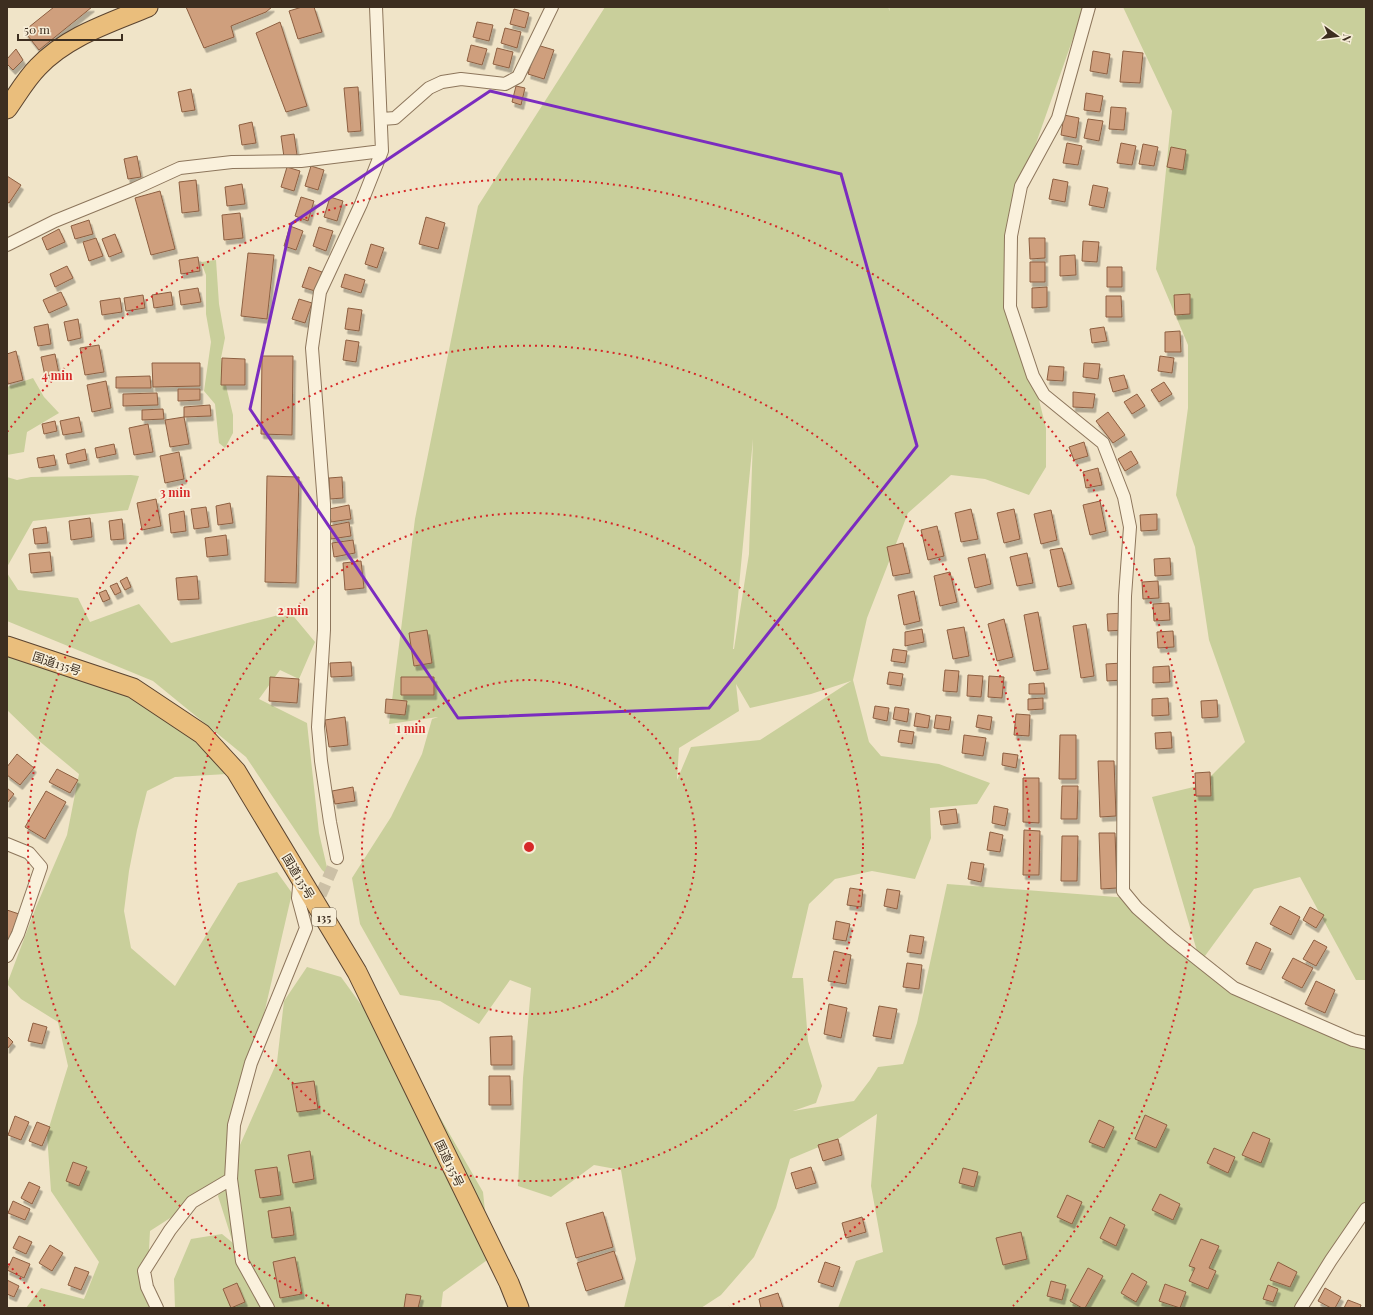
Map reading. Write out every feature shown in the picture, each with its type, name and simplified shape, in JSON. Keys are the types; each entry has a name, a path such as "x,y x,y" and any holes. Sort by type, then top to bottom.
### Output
{"highway":[{"path":"7,109 38,67 57,50 87,33 148,7"},
{"name":"国道135号","path":"7,646 133,688 202,734 236,771 357,972 509,1283 519,1308"}],"street":[{"path":"337,858 320,761 318,727 324,630 324,504 312,348 320,292 361,204 382,151 382,119 376,7"},
{"path":"382,119 395,118 429,88 442,82 461,79 505,84 518,77 552,7"},
{"path":"1088,7 1058,118 1021,186 1011,236 1010,307 1033,376 1044,395 1103,443 1124,497 1130,527 1124,669 1123,892 1137,908 1171,938 1234,988 1353,1040 1366,1043"},
{"path":"7,245 55,221 134,189 180,168 232,162 301,161 382,151"},
{"path":"7,844 29,853 41,867 18,934 7,956"},
{"path":"268,1308 242,1261 231,1179 234,1125 251,1063 306,928 298,898 300,877"},
{"path":"157,1308 147,1287 144,1271 170,1230 192,1202 231,1179"},
{"path":"1301,1308 1331,1260 1366,1209"}],"highlighted area":[{"path":"490,91 841,174 917,446 709,708 458,718 250,409 291,224"}],"green space":[{"path":"605,7 888,7 890,11 889,7 1084,7 1021,186 1010,279 1020,338 1033,376 1046,428 1046,467 1029,495 985,479 951,475 908,513 867,618 853,680 869,742 881,756 939,764 990,783 977,804 930,808 931,838 915,879 872,871 835,879 809,904 792,978 803,978 808,1041 822,1086 816,1103 793,1111 854,1101 878,1067 903,1064 917,1023 947,884 1129,898 1199,958 1152,797 1202,785 1245,742 1209,640 1195,547 1176,495 1188,408 1188,345 1156,269 1172,111 1123,7 1366,7 1366,980 1356,980 1300,877 1254,889 1202,960 1234,988 1366,1050 1366,1202 1295,1308 838,1308 856,1261 883,1252 871,1186 877,1114 838,1139 790,1159 776,1208 754,1257 721,1295 701,1308 624,1308 636,1259 621,1170 594,1165 551,1197 518,1186 523,1078 531,988 510,980 479,1024 440,1001 400,995 360,924 352,878 391,817 422,754 432,719 438,717 389,724 415,519 478,206","holes":["753,439 749,554 733,649","851,681 760,740 691,747 677,780 679,748 739,711 736,684 750,708 811,694"]},
{"path":"216,260 219,304 225,338 221,358 233,415 233,433 225,448 219,443 215,404 204,391 211,342 206,314 206,275 201,262"},
{"path":"33,378 44,397 59,413 27,432 24,452 7,455 7,387"},
{"path":"139,476 128,510 33,521 7,567 7,477 17,480 31,477"},
{"path":"7,573 18,590 78,598 90,622 139,604 171,643 290,612 315,642 299,679 280,670 259,699 307,723 319,833 329,876 322,870 246,757 153,681 7,621"},
{"path":"7,652 116,682 221,755 227,774 175,777 147,791 129,871 124,911 131,948 175,986 238,883 277,872 292,893 227,1174 277,1062 284,1001 307,967 341,977 429,1098 483,1192 490,1258 443,1292 441,1308 175,1308 174,1279 191,1239 222,1234 233,1243 218,1196 223,1184 150,1231 147,1287 157,1308 26,1308 41,1288 84,1299 99,1262 51,1191 47,1134 68,1066 58,1022 21,999 7,984 36,907 67,835 79,774 38,740 7,710"}],"building":[{"path":"54,7 92,7 39,50 24,31"},
{"path":"186,7 272,7 266,12 231,26 234,37 204,48"},
{"path":"302,7 314,7 322,32 298,39 289,11"},
{"path":"514,9 529,13 525,28 510,24"},
{"path":"280,22 307,106 286,112 256,33"},
{"path":"477,22 493,25 489,41 473,37"},
{"path":"505,28 521,32 517,48 501,43"},
{"path":"471,45 487,49 482,65 467,61"},
{"path":"537,45 554,50 544,79 528,74"},
{"path":"497,48 513,52 509,68 493,64"},
{"path":"16,49 23,60 13,70 7,64 7,59"},
{"path":"1093,51 1110,54 1107,74 1090,71"},
{"path":"1123,51 1143,53 1140,83 1120,82"},
{"path":"516,86 525,88 521,105 512,102"},
{"path":"358,87 361,131 348,132 344,88"},
{"path":"191,89 195,110 182,112 178,92"},
{"path":"1086,93 1103,96 1100,112 1084,110"},
{"path":"1111,107 1126,108 1124,130 1109,129"},
{"path":"1064,115 1079,118 1076,138 1061,135"},
{"path":"1088,119 1103,121 1099,141 1084,138"},
{"path":"252,122 256,143 242,145 239,125"},
{"path":"294,134 297,155 284,157 281,136"},
{"path":"1067,143 1082,146 1078,165 1063,163"},
{"path":"1121,143 1136,146 1132,165 1117,163"},
{"path":"1143,144 1158,147 1154,166 1139,164"},
{"path":"1171,147 1186,150 1183,170 1167,167"},
{"path":"137,156 141,177 128,179 124,159"},
{"path":"311,166 324,170 318,190 305,186"},
{"path":"287,167 300,171 294,191 281,187"},
{"path":"7,176 21,185 9,203 7,202"},
{"path":"1053,179 1068,182 1065,202 1049,199"},
{"path":"196,180 199,211 182,213 179,182"},
{"path":"242,184 245,204 227,206 225,187"},
{"path":"1093,185 1108,188 1104,208 1089,205"},
{"path":"160,191 175,249 151,255 135,198"},
{"path":"301,197 314,201 308,221 295,216"},
{"path":"330,197 343,201 337,221 324,217"},
{"path":"240,213 243,238 224,240 222,215"},
{"path":"426,217 445,223 438,249 419,244"},
{"path":"89,220 93,234 75,239 71,226"},
{"path":"290,226 303,231 296,250 284,246"},
{"path":"319,227 333,231 326,251 313,246"},
{"path":"59,229 65,242 47,250 42,238"},
{"path":"115,234 122,252 109,257 102,239"},
{"path":"96,238 103,256 89,261 83,242"},
{"path":"1029,238 1045,238 1045,258 1030,259"},
{"path":"1083,241 1099,242 1097,262 1082,261"},
{"path":"371,244 384,248 377,268 365,264"},
{"path":"248,253 274,255 267,319 241,316"},
{"path":"1075,255 1076,275 1060,276 1060,256"},
{"path":"198,257 200,271 181,274 179,260"},
{"path":"1030,262 1045,262 1045,282 1030,282"},
{"path":"67,266 73,278 55,287 50,274"},
{"path":"309,267 322,272 315,291 302,287"},
{"path":"1107,267 1122,267 1122,287 1107,287"},
{"path":"345,274 365,280 361,293 341,287"},
{"path":"1047,287 1047,307 1032,308 1032,288"},
{"path":"198,288 201,302 181,305 179,291"},
{"path":"61,292 67,305 49,313 43,300"},
{"path":"171,292 173,305 154,308 152,295"},
{"path":"1190,294 1190,314 1175,315 1174,295"},
{"path":"143,295 145,308 126,311 124,298"},
{"path":"1106,296 1121,296 1122,317 1106,317"},
{"path":"120,298 122,312 102,315 100,301"},
{"path":"299,299 312,303 305,323 292,319"},
{"path":"348,308 362,310 359,331 345,329"},
{"path":"78,319 81,338 68,341 64,322"},
{"path":"48,324 51,344 38,346 34,327"},
{"path":"1104,327 1107,341 1092,343 1090,329"},
{"path":"1180,331 1181,352 1165,352 1165,332"},
{"path":"346,340 359,342 356,362 343,360"},
{"path":"99,345 104,372 85,375 80,348"},
{"path":"16,351 23,380 8,384 7,354"},
{"path":"55,354 59,374 45,376 41,357"},
{"path":"262,356 293,356 292,435 261,434"},
{"path":"1160,356 1174,358 1172,373 1158,371"},
{"path":"222,358 245,359 245,385 221,385"},
{"path":"152,363 200,363 200,386 153,387"},
{"path":"1084,363 1100,364 1098,379 1083,377"},
{"path":"1049,366 1064,367 1063,381 1047,380"},
{"path":"1124,375 1128,388 1113,392 1109,378"},
{"path":"150,376 151,388 116,388 116,377"},
{"path":"106,381 111,408 92,412 87,385"},
{"path":"1164,382 1172,394 1159,402 1151,390"},
{"path":"178,389 200,389 200,400 178,401"},
{"path":"1073,392 1095,394 1093,408 1073,407"},
{"path":"157,393 158,405 123,406 123,394"},
{"path":"1137,394 1145,406 1132,414 1124,402"},
{"path":"210,405 211,416 184,417 184,407"},
{"path":"163,409 164,419 142,420 142,410"},
{"path":"1108,412 1125,435 1113,443 1096,421"},
{"path":"79,417 82,432 63,435 60,421"},
{"path":"184,417 189,444 170,447 165,420"},
{"path":"55,421 57,431 44,434 42,424"},
{"path":"148,424 153,452 134,455 129,428"},
{"path":"1084,442 1088,456 1074,460 1069,447"},
{"path":"114,444 116,454 97,458 95,448"},
{"path":"85,449 87,460 68,464 66,454"},
{"path":"1131,451 1138,463 1125,471 1118,459"},
{"path":"179,452 184,479 165,483 160,456"},
{"path":"54,455 56,465 39,468 37,458"},
{"path":"1098,468 1102,485 1086,488 1083,472"},
{"path":"267,476 299,477 296,583 265,582"},
{"path":"342,477 343,498 330,499 329,478"},
{"path":"156,499 161,526 142,530 137,503"},
{"path":"1100,501 1106,531 1090,535 1083,505"},
{"path":"230,503 233,523 218,525 216,506"},
{"path":"349,505 351,519 331,522 329,509"},
{"path":"206,507 209,527 194,529 191,509"},
{"path":"971,509 978,539 961,542 955,513"},
{"path":"1014,509 1020,539 1004,543 997,513"},
{"path":"1051,510 1057,540 1041,544 1034,514"},
{"path":"184,511 186,531 171,533 169,514"},
{"path":"1157,514 1157,530 1141,531 1140,515"},
{"path":"90,518 92,537 71,540 69,521"},
{"path":"122,519 124,539 111,540 109,521"},
{"path":"349,522 351,536 331,539 329,526"},
{"path":"937,526 944,556 928,560 921,530"},
{"path":"46,527 48,543 35,544 33,529"},
{"path":"226,535 228,555 207,557 205,538"},
{"path":"353,540 355,553 334,557 332,543"},
{"path":"903,543 910,573 893,576 887,547"},
{"path":"1062,548 1072,584 1058,587 1050,550"},
{"path":"50,552 52,571 31,573 29,554"},
{"path":"1027,553 1033,583 1017,586 1010,557"},
{"path":"985,554 991,584 975,588 968,558"},
{"path":"1170,558 1171,575 1155,576 1154,559"},
{"path":"361,561 364,588 345,590 343,563"},
{"path":"950,572 957,602 940,606 934,576"},
{"path":"197,576 199,599 178,600 176,578"},
{"path":"127,577 131,587 125,590 120,581"},
{"path":"1158,581 1159,598 1143,599 1142,582"},
{"path":"117,583 121,592 115,595 110,586"},
{"path":"106,590 110,599 103,602 99,593"},
{"path":"914,591 920,621 904,625 898,595"},
{"path":"1169,603 1170,620 1154,621 1153,604"},
{"path":"1038,612 1048,669 1034,671 1024,615"},
{"path":"1123,613 1124,630 1108,631 1107,614"},
{"path":"1004,619 1013,657 997,661 988,624"},
{"path":"1086,624 1094,676 1081,678 1073,626"},
{"path":"964,627 969,656 953,659 947,630"},
{"path":"922,629 924,642 905,646 905,632"},
{"path":"427,630 432,663 414,666 409,633"},
{"path":"1173,631 1174,647 1158,648 1157,632"},
{"path":"893,649 907,651 905,663 891,661"},
{"path":"351,662 352,676 331,677 330,663"},
{"path":"1122,663 1123,680 1107,681 1106,664"},
{"path":"1169,666 1170,682 1153,683 1153,667"},
{"path":"945,670 959,671 957,692 943,691"},
{"path":"889,672 903,674 901,686 887,684"},
{"path":"968,675 983,676 981,697 967,696"},
{"path":"989,676 1004,677 1002,698 988,697"},
{"path":"270,677 299,679 297,703 269,701"},
{"path":"401,677 434,677 434,695 401,695"},
{"path":"1044,683 1045,694 1029,694 1029,684"},
{"path":"1043,698 1043,709 1028,710 1028,699"},
{"path":"1168,698 1169,715 1152,716 1152,699"},
{"path":"386,699 407,701 405,715 385,713"},
{"path":"1217,700 1218,717 1202,718 1201,701"},
{"path":"875,706 889,708 887,721 873,718"},
{"path":"895,707 909,709 907,722 893,719"},
{"path":"916,713 930,716 928,728 914,726"},
{"path":"1016,714 1030,715 1029,736 1014,735"},
{"path":"936,715 951,717 949,730 934,728"},
{"path":"978,715 992,717 990,730 976,727"},
{"path":"345,717 348,745 329,747 325,720"},
{"path":"900,730 914,732 912,744 898,742"},
{"path":"1171,732 1172,748 1156,749 1155,733"},
{"path":"964,735 986,738 983,756 962,753"},
{"path":"1060,735 1076,735 1076,779 1059,779"},
{"path":"1003,753 1018,755 1016,768 1002,765"},
{"path":"17,754 34,768 20,785 7,775 7,767"},
{"path":"1098,761 1114,761 1116,816 1100,817"},
{"path":"57,769 78,780 70,793 49,782"},
{"path":"1210,772 1211,796 1196,796 1195,773"},
{"path":"1023,778 1039,778 1039,823 1023,822"},
{"path":"1062,786 1078,786 1077,819 1061,819"},
{"path":"353,787 355,801 335,804 332,791"},
{"path":"7,788 14,794 7,803"},
{"path":"46,791 66,802 45,839 25,827"},
{"path":"994,806 1008,809 1005,826 992,823"},
{"path":"956,809 958,823 941,825 939,811"},
{"path":"1024,830 1040,831 1039,875 1023,875"},
{"path":"990,832 1003,835 1000,852 987,850"},
{"path":"1099,833 1115,833 1117,888 1101,889"},
{"path":"1062,836 1078,836 1077,881 1061,881"},
{"path":"971,862 984,864 981,882 968,879"},
{"path":"850,888 863,890 861,907 847,905"},
{"path":"887,889 900,891 897,909 884,906"},
{"path":"1280,906 1300,917 1291,935 1270,924"},
{"path":"1310,907 1324,915 1316,928 1303,920"},
{"path":"7,910 19,914 8,942 7,941"},
{"path":"836,921 850,924 846,941 833,939"},
{"path":"910,935 924,937 921,954 907,952"},
{"path":"1314,940 1327,947 1316,966 1303,959"},
{"path":"1256,942 1271,949 1261,970 1246,964"},
{"path":"834,951 851,955 846,984 828,981"},
{"path":"1293,958 1313,968 1302,988 1282,978"},
{"path":"907,963 922,965 919,989 903,987"},
{"path":"1316,981 1335,990 1325,1013 1305,1004"},
{"path":"829,1004 847,1008 841,1038 824,1034"},
{"path":"879,1006 897,1009 891,1039 873,1036"},
{"path":"33,1023 47,1027 42,1044 28,1041"},
{"path":"7,1036 13,1042 7,1049"},
{"path":"512,1036 512,1065 491,1065 490,1037"},
{"path":"489,1076 510,1076 511,1105 489,1105"},
{"path":"314,1081 318,1109 297,1112 292,1084"},
{"path":"1145,1115 1167,1125 1156,1148 1135,1139"},
{"path":"15,1116 29,1122 21,1140 8,1135"},
{"path":"1099,1120 1114,1127 1104,1148 1089,1142"},
{"path":"37,1122 50,1127 42,1146 29,1141"},
{"path":"1253,1132 1270,1139 1261,1163 1242,1155"},
{"path":"838,1139 842,1155 823,1161 818,1145"},
{"path":"1214,1148 1235,1157 1228,1173 1207,1163"},
{"path":"310,1151 314,1179 293,1183 288,1155"},
{"path":"73,1162 87,1167 79,1186 66,1181"},
{"path":"277,1167 281,1195 260,1198 255,1170"},
{"path":"811,1167 816,1183 796,1189 791,1173"},
{"path":"963,1168 978,1172 974,1187 959,1183"},
{"path":"29,1182 40,1187 32,1204 21,1198"},
{"path":"1160,1194 1180,1204 1173,1220 1152,1210"},
{"path":"1067,1195 1082,1202 1072,1224 1057,1217"},
{"path":"13,1201 30,1209 25,1220 8,1213"},
{"path":"290,1207 294,1235 272,1238 268,1211"},
{"path":"603,1212 613,1247 576,1258 566,1223"},
{"path":"862,1217 866,1232 846,1238 842,1223"},
{"path":"1110,1217 1125,1225 1116,1246 1100,1238"},
{"path":"1021,1232 1027,1259 1003,1265 996,1238"},
{"path":"19,1236 32,1242 26,1254 13,1248"},
{"path":"1201,1239 1219,1246 1209,1268 1216,1271 1208,1289 1189,1281 1195,1268 1189,1266"},
{"path":"50,1245 63,1253 52,1271 39,1263"},
{"path":"614,1251 623,1279 586,1291 577,1263"},
{"path":"13,1257 30,1264 24,1278 7,1270"},
{"path":"295,1257 302,1294 280,1298 273,1262"},
{"path":"825,1262 840,1267 833,1287 818,1282"},
{"path":"1278,1262 1297,1272 1290,1287 1270,1280"},
{"path":"75,1267 89,1272 81,1290 68,1285"},
{"path":"1088,1268 1103,1276 1085,1308 1082,1308 1070,1301"},
{"path":"1132,1273 1147,1282 1136,1302 1121,1293"},
{"path":"7,1280 19,1286 14,1297 7,1294"},
{"path":"1051,1281 1066,1285 1062,1300 1047,1296"},
{"path":"237,1283 245,1302 231,1308 223,1289"},
{"path":"1165,1284 1186,1292 1180,1308 1159,1301"},
{"path":"1268,1285 1278,1289 1273,1302 1263,1299"},
{"path":"1325,1288 1341,1297 1335,1308 1331,1308 1318,1301"},
{"path":"778,1293 783,1308 761,1308 759,1299"},
{"path":"406,1294 421,1296 418,1308 404,1308"},
{"path":"1348,1300 1361,1305 1360,1308 1344,1308"}],"tunnel":[{"path":"306,928 337,858"}]}
